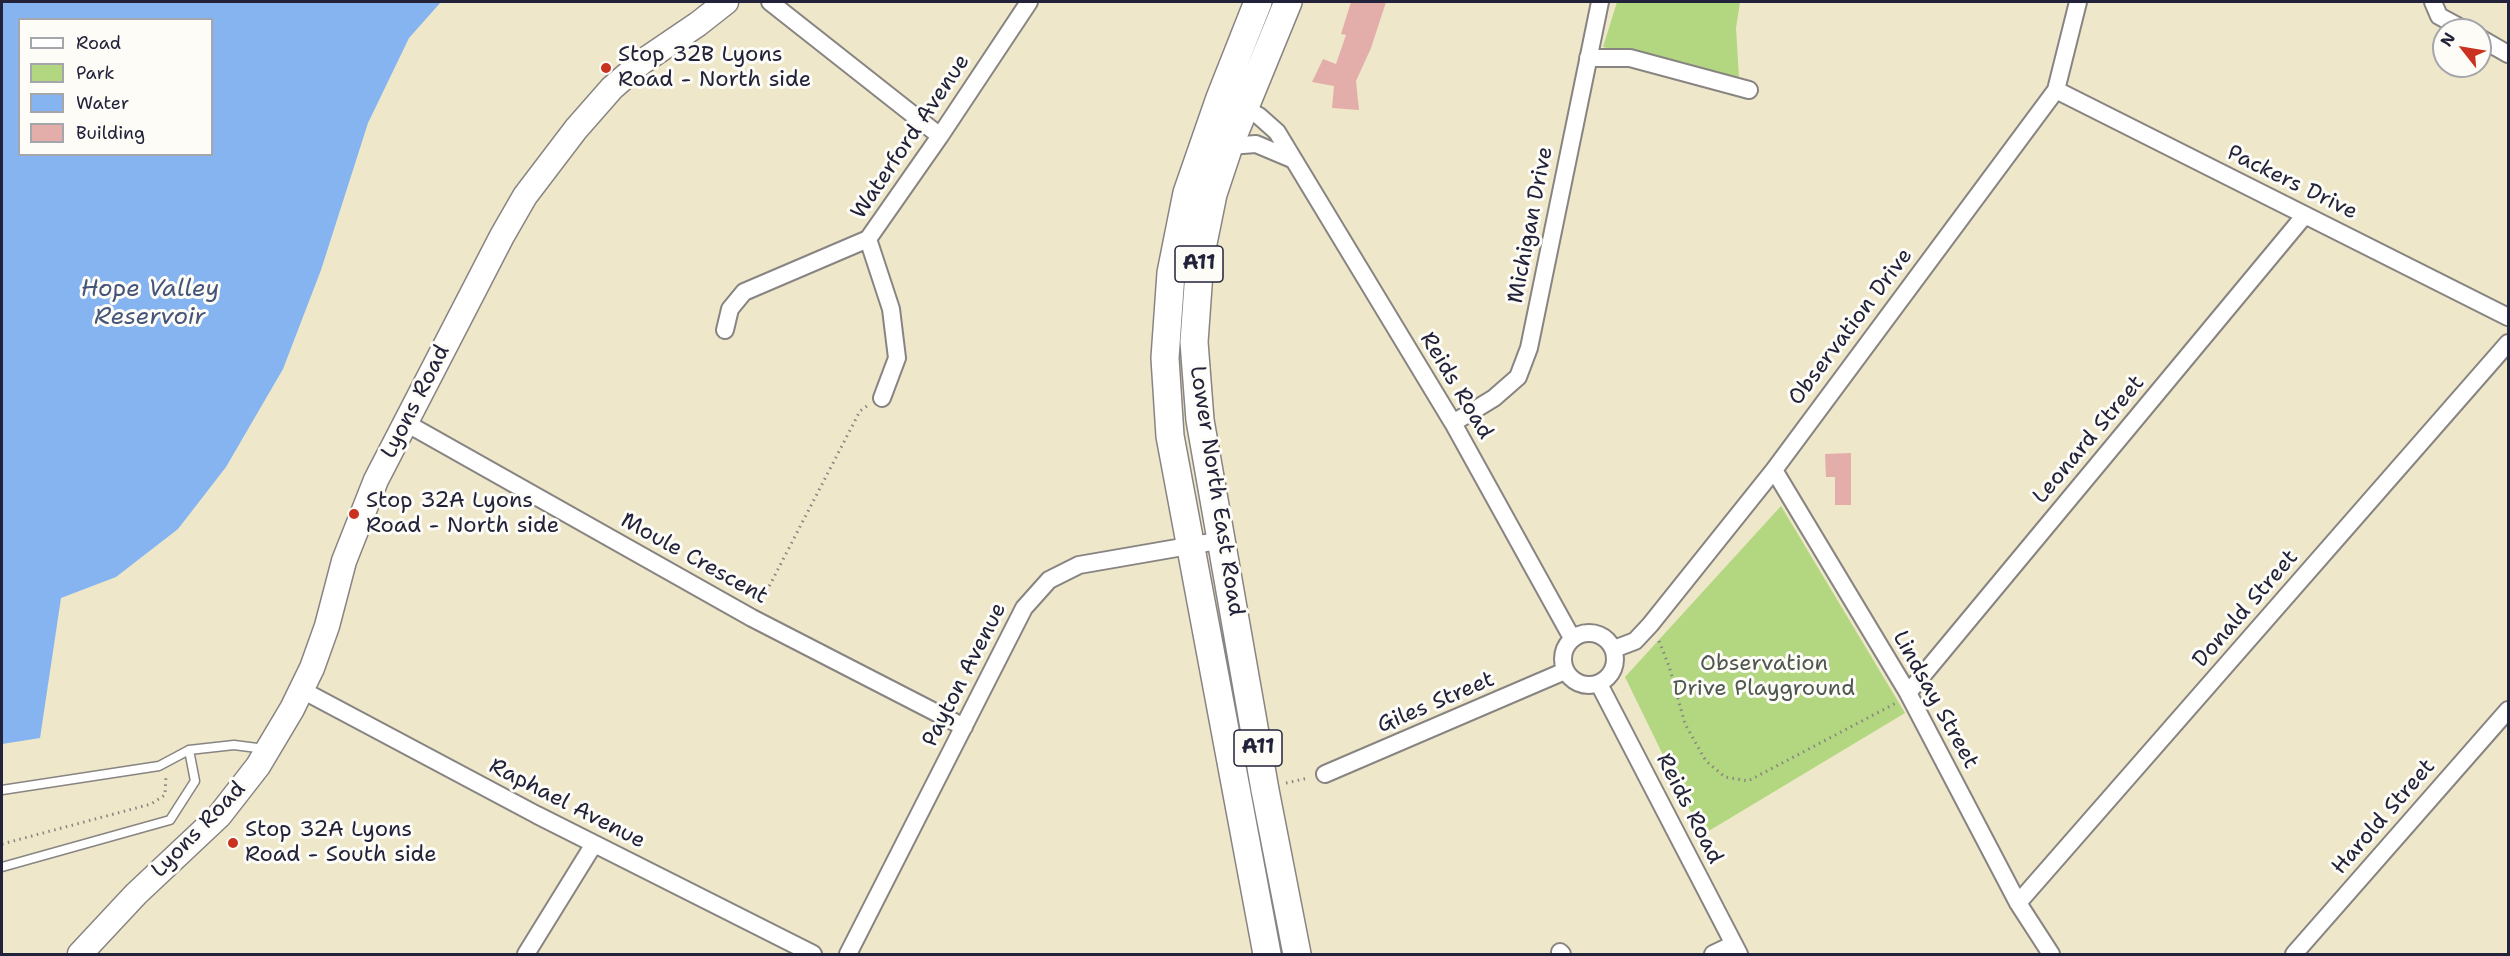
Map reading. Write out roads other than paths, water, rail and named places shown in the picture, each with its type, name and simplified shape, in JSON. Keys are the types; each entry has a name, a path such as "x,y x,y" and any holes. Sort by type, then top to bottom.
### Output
{"main road":[{"name":"Lower North East Road","path":"1258,2 1220,98 1182,214 1171,273 1166,317 1165,378 1170,436 1267,954"},
{"name":"Lower North East Road","path":"1288,2 1229,146 1205,227 1197,277 1194,364 1199,412 1265,790 1297,954"}],"street":[{"name":"Lyons Road","path":"80,954 136,894 219,816 252,774 268,749 302,690 327,626 344,561 360,518 391,449 525,196 550,160 612,88 642,62 726,2"},
{"path":"770,2 940,136"},
{"name":"Waterford Avenue","path":"724,330 730,309 744,292 868,239 1029,2"},
{"name":"Michigan Drive","path":"1453,423 1494,398 1518,377 1529,348 1600,2"},
{"name":"Observation Drive","path":"1614,650 1635,641 1650,625 1774,470 2055,90 2079,2"},
{"path":"2433,2 2439,15 2444,18"},
{"path":"2492,45 2508,54"},
{"path":"1588,58 1630,58 1749,90"},
{"name":"Packers Drive","path":"2055,90 2508,317"},
{"name":"Reids Road","path":"1220,98 1245,107 1277,132 1453,423 1572,638"},
{"path":"1229,146 1256,144 1294,161"},
{"name":"Leonard Street","path":"1910,697 2305,215"},
{"path":"868,239 891,309 897,358 882,398"},
{"name":"Donald Street","path":"2018,903 2508,343"},
{"name":"Moule Crescent","path":"406,423 752,618 964,727"},
{"name":"Lindsay Street","path":"1774,470 1910,697 2018,903 2051,954"},
{"name":"Payton Avenue","path":"848,954 1024,608 1049,580 1079,565 1223,540"},
{"path":"1589,632 1598,634 1606,638 1614,650 1616,659 1613,669 1608,677 1599,684 1590,686 1578,684 1565,671 1562,658 1564,649 1572,638 1589,632"},
{"name":"Giles Street","path":"1325,774 1565,671"},
{"name":"Reids Road","path":"1599,684 1737,949"},
{"name":"Raphael Avenue","path":"302,690 594,844 813,954"},
{"name":"Harold Street","path":"2294,954 2508,710"},
{"path":"526,954 594,844"},
{"path":"1713,954 1737,949"}],"lane":[{"path":"2,790 159,766 189,750 234,746 268,749"},
{"path":"2,867 170,820 195,781 189,750"}],"water":[{"name":"Hope Valley Reservoir","path":"2,2 441,2 409,38 368,123 321,270 283,369 226,467 178,529 116,577 61,598 40,738 2,744"}],"place":[{"name":"Stop 32B Lyons Road - North side","path":"606,68"},
{"name":"Stop 32A Lyons Road - North side","path":"354,514"},
{"name":"Stop 32A Lyons Road - South side","path":"233,843"}],"park label":[{"name":"Observation Drive Playground","path":"1764,676"}]}
